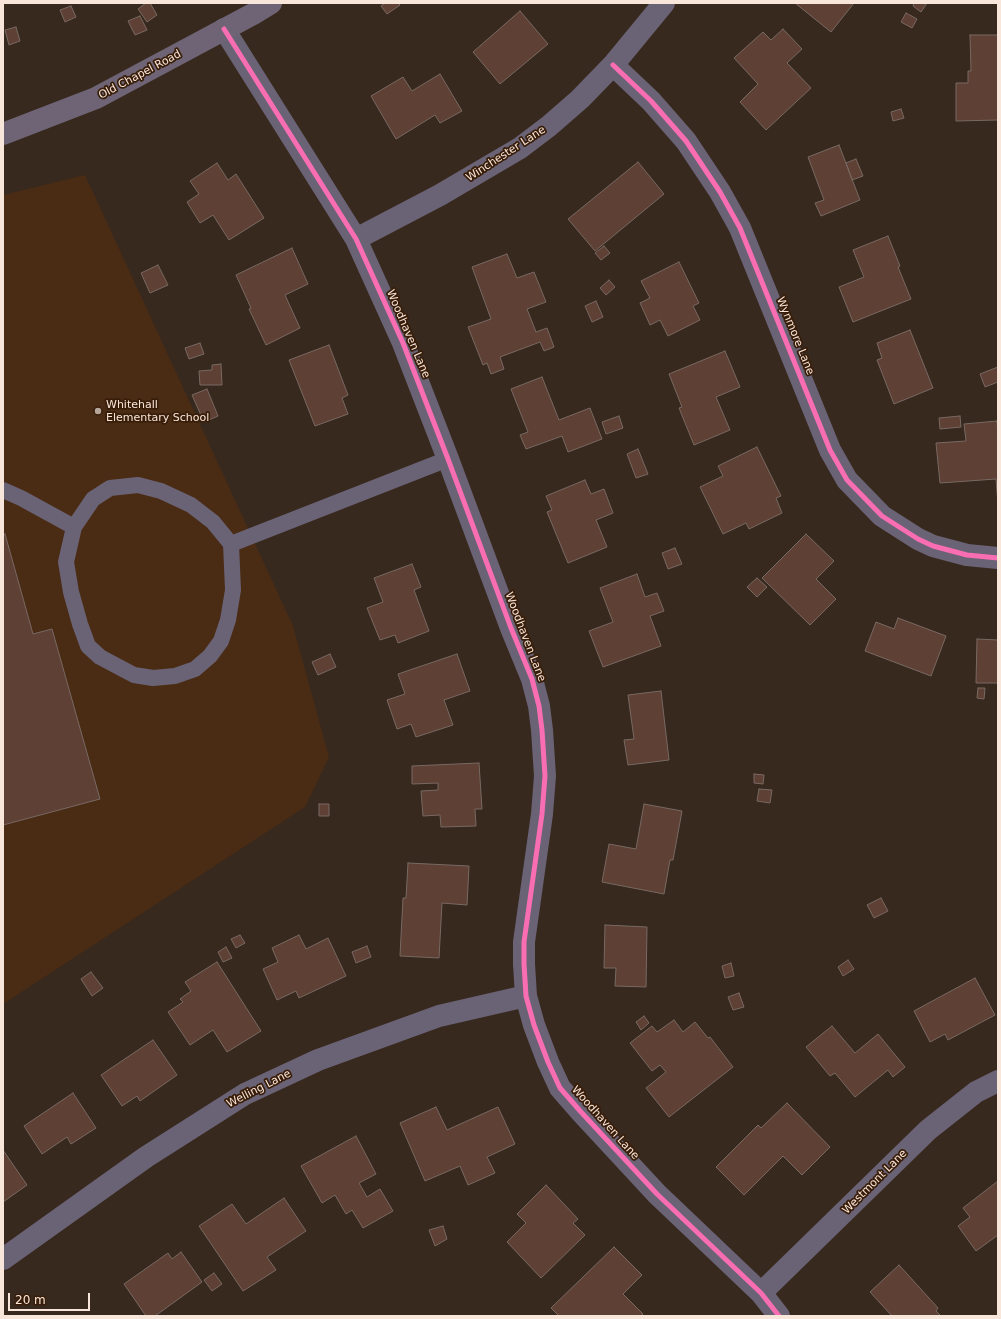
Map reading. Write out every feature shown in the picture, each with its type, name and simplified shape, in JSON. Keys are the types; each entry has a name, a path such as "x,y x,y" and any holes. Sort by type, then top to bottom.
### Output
{"street":[{"name":"Old Chapel Road","path":"3,134 96,98 271,3"},
{"name":"Winchester Lane","path":"356,238 440,195 520,148 549,126 580,100 613,65 664,3"},
{"name":"Woodhaven Lane","path":"224,29 356,238 402,343 532,679 539,706 545,776 542,814 524,942 524,964 526,996 534,1025 548,1062 560,1088 581,1112 657,1194 761,1293 779,1316"},
{"name":"Wynmore Lane","path":"613,65 651,101 686,141 724,198 740,228 830,450 847,480 882,516 918,539 933,546 967,555 998,558"},
{"name":"Welling Lane","path":"3,1259 146,1157 245,1094 318,1060 439,1016 526,996"},
{"name":"Westmont Lane","path":"761,1293 928,1130 976,1092 998,1081"}],"lane":[{"path":"231,544 448,459"},
{"path":"138,485 161,491 191,505 213,522 231,544 233,590 228,620 221,641 210,656 195,669 175,676 153,678 134,674 100,657 88,646 71,592 66,562 74,527 93,499 110,488 138,485"},
{"path":"3,490 21,498 74,527"}],"shaded area":[{"name":"Whitehall Elementary School","path":"85,175 293,626 329,757 305,807 3,1004 3,195"}],"building":[{"path":"146,3 150,3 157,15 147,22 138,9"},
{"path":"385,3 398,3 400,5 387,14 381,6"},
{"path":"795,3 854,3 831,32"},
{"path":"914,3 927,3 921,12 913,6"},
{"path":"71,6 76,17 65,22 60,10"},
{"path":"520,11 548,44 500,84 473,52"},
{"path":"906,13 917,19 912,28 901,22"},
{"path":"140,16 147,30 135,35 128,21"},
{"path":"16,27 20,41 9,45 5,30"},
{"path":"783,29 802,49 787,63 811,88 766,130 740,102 758,84 734,58 763,32 771,40"},
{"path":"970,35 998,35 998,120 956,121 956,83 968,83 968,71 971,71"},
{"path":"440,74 462,111 440,123 435,115 396,139 371,96 403,77 412,91"},
{"path":"901,109 904,118 893,121 891,112"},
{"path":"839,145 860,200 821,216 815,203 824,200 808,157"},
{"path":"856,159 863,176 852,180 846,163"},
{"path":"638,162 664,194 595,251 568,219"},
{"path":"217,163 228,180 236,174 264,218 229,240 213,215 200,223 187,202 199,194 190,181"},
{"path":"888,236 900,266 898,267 911,299 853,322 839,287 864,277 853,250"},
{"path":"604,246 610,253 601,260 595,253"},
{"path":"292,248 308,284 285,295 300,328 266,345 249,309 251,308 236,275"},
{"path":"507,254 517,278 534,272 546,302 527,309 536,332 547,328 554,347 544,351 540,342 500,357 504,369 491,374 487,363 483,365 468,327 491,319 472,267"},
{"path":"679,262 699,303 693,306 700,320 668,336 660,320 650,325 640,303 650,298 641,281"},
{"path":"158,265 168,285 150,293 141,273"},
{"path":"609,280 615,287 606,295 600,288"},
{"path":"596,301 603,317 592,322 585,306"},
{"path":"910,330 933,388 894,404 877,360 882,358 877,343"},
{"path":"200,343 204,354 189,359 185,348"},
{"path":"329,345 348,395 342,398 348,414 315,426 289,360"},
{"path":"725,351 740,387 716,397 730,430 694,445 679,408 682,407 669,374"},
{"path":"221,364 222,385 200,385 199,371 212,370 212,365"},
{"path":"998,367 998,382 985,387 980,374"},
{"path":"542,377 559,420 590,408 602,439 568,452 562,436 526,449 520,435 528,432 511,389"},
{"path":"207,389 218,416 204,422 192,395"},
{"path":"619,416 623,428 606,434 602,422"},
{"path":"960,416 961,427 940,429 939,418"},
{"path":"997,421 998,504 996,479 940,483 936,443 966,441 964,424"},
{"path":"757,447 781,496 776,498 782,513 749,529 746,523 723,534 700,487 723,476 718,466"},
{"path":"638,449 648,474 636,478 627,454"},
{"path":"585,480 591,494 604,489 613,513 596,520 607,547 568,563 547,512 552,510 546,496"},
{"path":"5,534 33,634 52,629 100,799 3,825 3,535"},
{"path":"806,534 834,561 816,579 836,599 810,625 762,578"},
{"path":"675,548 682,564 668,569 662,553"},
{"path":"412,564 421,587 414,590 429,631 398,643 395,635 380,640 367,608 383,602 374,578"},
{"path":"637,574 645,597 657,593 664,611 650,616 661,646 603,667 589,631 613,622 600,588"},
{"path":"757,578 767,587 757,597 747,587"},
{"path":"898,618 946,636 931,676 865,651 876,622 894,629"},
{"path":"977,639 998,640 998,683 976,683"},
{"path":"330,654 336,667 318,675 312,662"},
{"path":"457,654 470,691 444,700 453,725 416,737 411,724 397,729 387,700 405,694 398,674"},
{"path":"978,688 985,688 984,699 977,698"},
{"path":"661,691 669,760 628,765 624,740 634,739 628,695"},
{"path":"479,763 482,809 475,809 476,826 441,827 440,815 423,816 421,791 438,790 438,783 412,784 412,766"},
{"path":"754,774 764,775 763,784 754,783"},
{"path":"759,789 772,790 770,803 757,801"},
{"path":"319,804 329,804 329,816 319,816"},
{"path":"644,804 682,811 673,860 670,860 664,894 602,882 609,844 636,849"},
{"path":"408,863 469,866 467,905 442,903 439,958 400,956 403,898 406,898"},
{"path":"881,898 888,911 874,918 867,905"},
{"path":"605,925 647,927 646,987 615,986 616,968 604,968"},
{"path":"240,935 245,943 236,948 231,939"},
{"path":"299,935 306,949 328,938 346,976 299,998 296,991 277,1000 263,969 278,962 272,948"},
{"path":"367,946 371,957 356,963 352,952"},
{"path":"226,947 232,958 223,962 218,952"},
{"path":"848,960 854,969 843,976 838,967"},
{"path":"217,962 261,1031 227,1052 213,1030 190,1045 168,1012 183,1002 180,999 191,991 185,982"},
{"path":"731,963 734,976 725,978 722,966"},
{"path":"91,972 103,988 92,996 81,979"},
{"path":"975,978 995,1015 948,1040 945,1034 930,1042 914,1011"},
{"path":"739,993 744,1007 733,1010 728,997"},
{"path":"644,1016 649,1023 641,1030 636,1022"},
{"path":"674,1020 683,1032 695,1022 708,1038 710,1037 733,1067 669,1117 646,1088 666,1072 660,1065 652,1071 630,1043 652,1026 657,1032"},
{"path":"832,1026 855,1053 878,1034 905,1067 893,1077 888,1070 855,1097 835,1073 830,1076 806,1047"},
{"path":"153,1040 177,1075 140,1101 137,1096 122,1106 101,1075"},
{"path":"73,1093 96,1128 71,1144 67,1137 42,1154 24,1126"},
{"path":"787,1103 830,1147 802,1175 783,1156 744,1195 716,1167 758,1125 761,1128"},
{"path":"436,1107 447,1130 498,1107 515,1144 487,1157 495,1173 468,1185 460,1166 425,1181 400,1123"},
{"path":"356,1136 376,1174 359,1183 367,1197 380,1189 393,1211 363,1228 352,1210 346,1214 335,1195 322,1203 301,1166"},
{"path":"3,1150 27,1185 3,1202"},
{"path":"998,1181 998,1235 976,1251 958,1226 970,1217 963,1208"},
{"path":"546,1185 578,1219 573,1223 585,1235 541,1278 507,1242 526,1223 517,1214"},
{"path":"284,1198 306,1231 267,1257 276,1270 243,1291 199,1226 232,1204 246,1224"},
{"path":"443,1226 447,1239 435,1246 429,1230"},
{"path":"614,1247 642,1275 623,1294 643,1314 641,1316 559,1316 551,1308"},
{"path":"181,1252 202,1282 155,1316 146,1316 124,1284 168,1253 172,1259"},
{"path":"899,1265 938,1308 936,1311 941,1316 892,1316 870,1292"},
{"path":"214,1273 222,1284 212,1291 204,1280"}],"cycle path":[{"path":"224,29 356,239 403,343 511,628 532,679 539,706 545,776 542,814 524,942 524,964 526,996 534,1025 548,1062 560,1088 581,1112 657,1194 761,1293 779,1316"},
{"path":"613,65 651,101 686,141 720,192 740,228 830,450 847,480 882,516 918,539 933,546 967,555 998,558"}],"place":[{"name":"Whitehall Elementary School","path":"98,411"}]}
